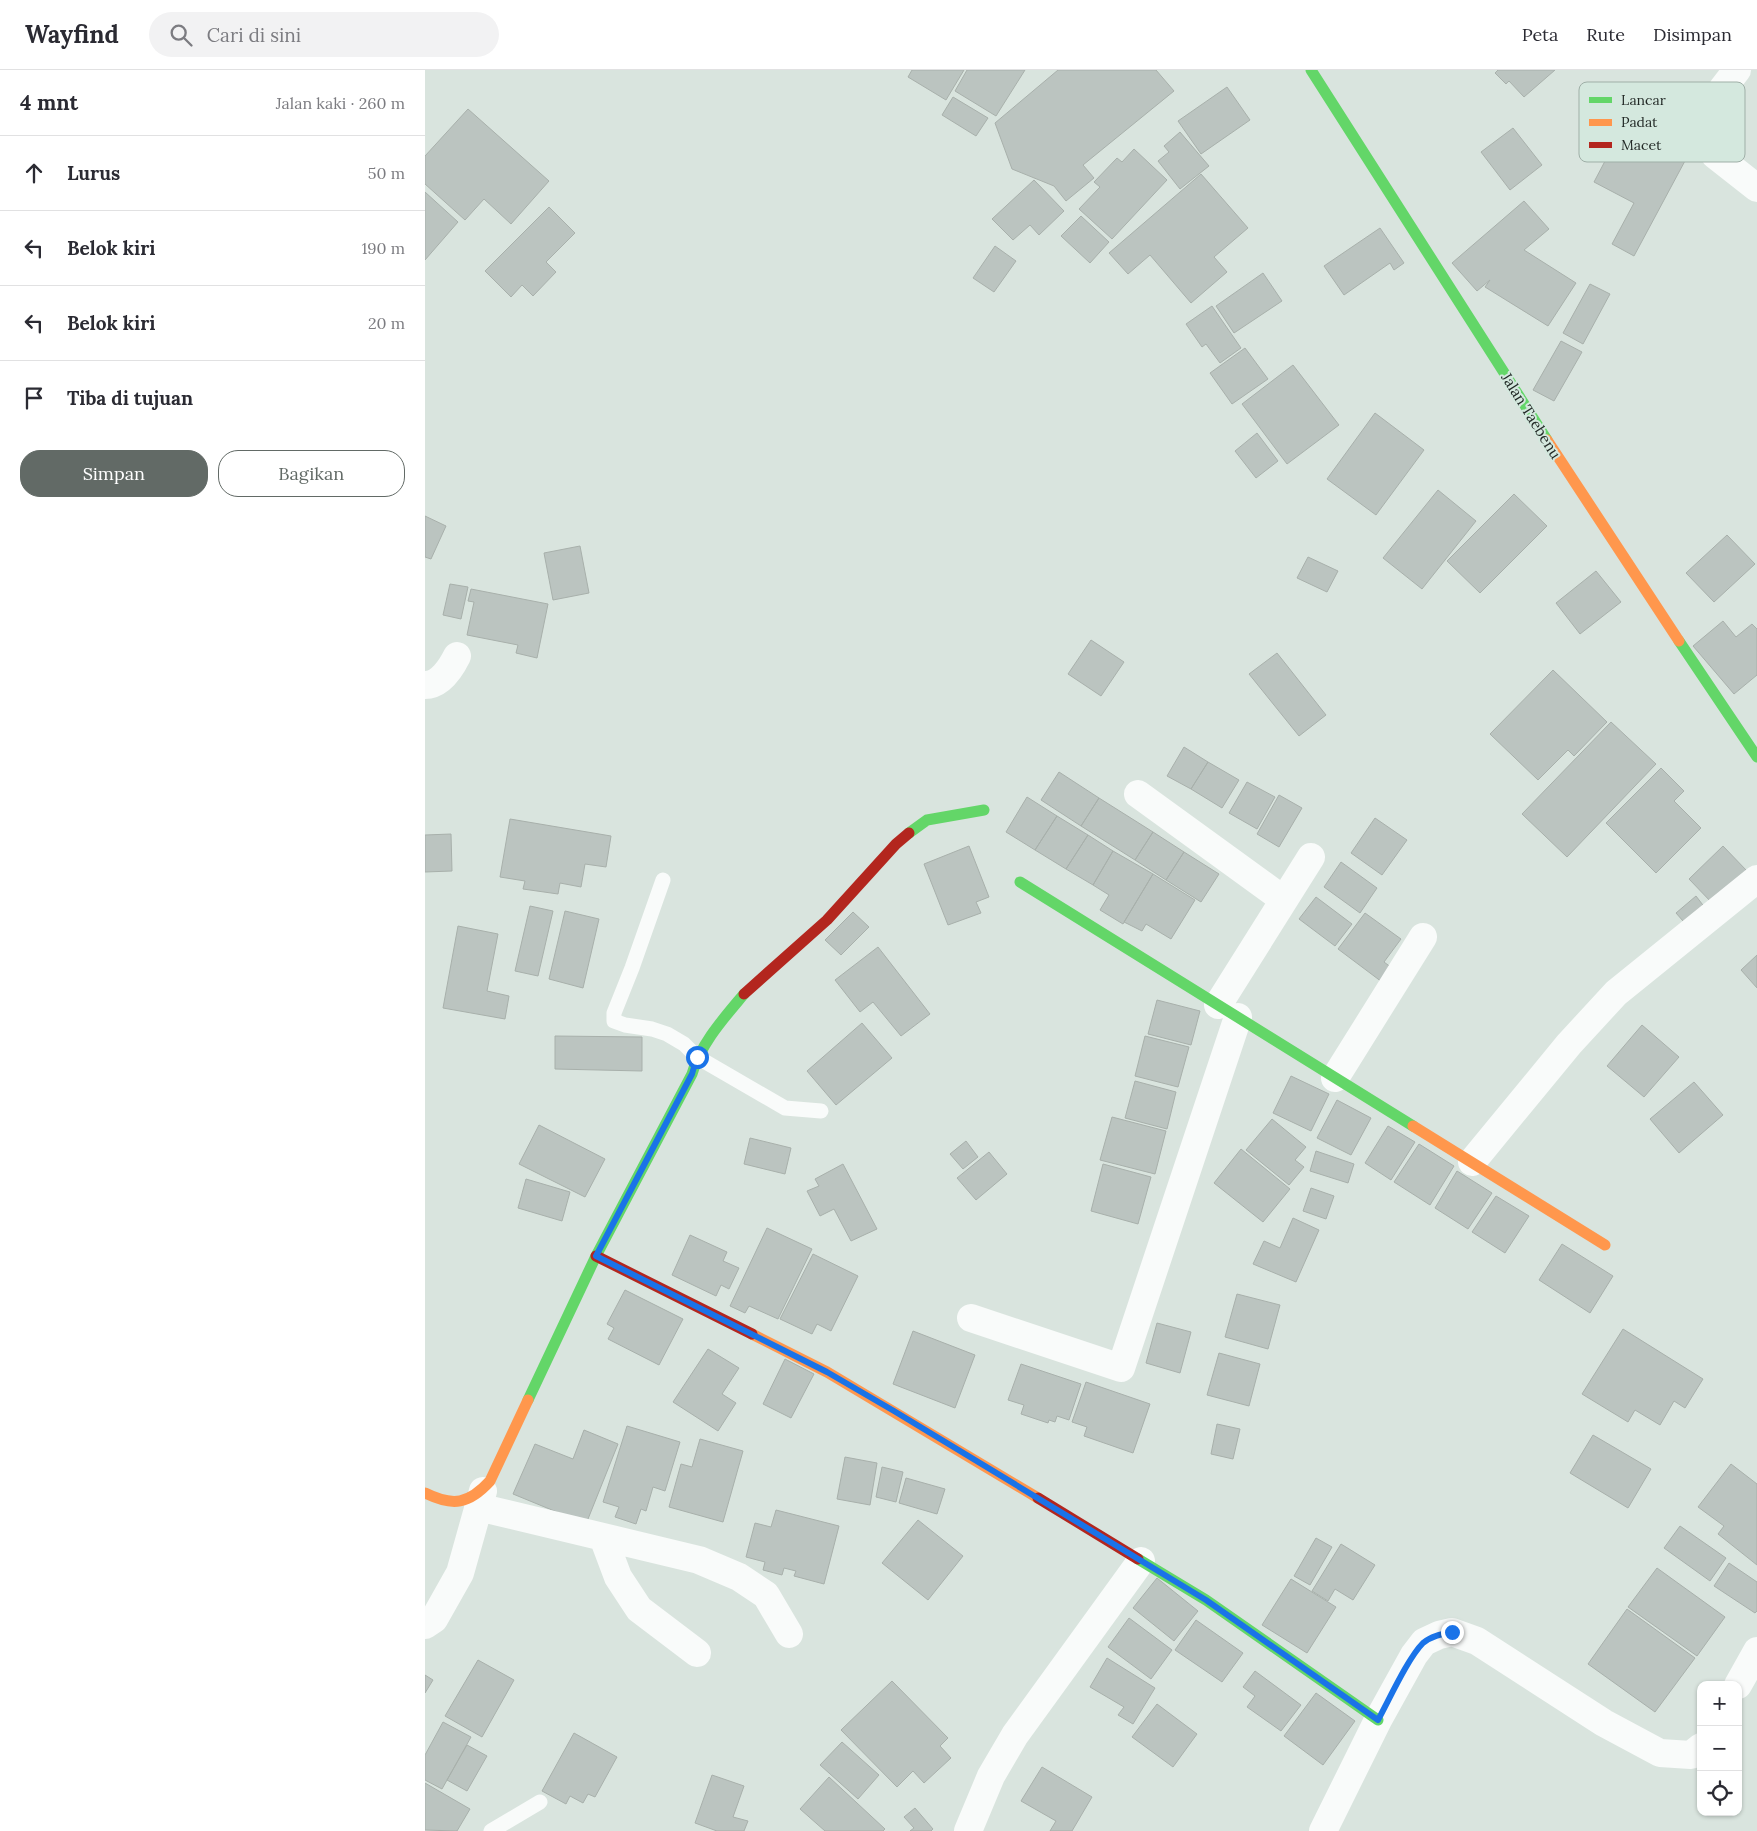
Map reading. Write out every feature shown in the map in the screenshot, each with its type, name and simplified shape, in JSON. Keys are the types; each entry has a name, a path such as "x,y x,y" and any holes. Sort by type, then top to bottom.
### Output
{"street":[{"name":"Jalan Taebenu","path":"1311,70 1593,512 1757,757"},
{"path":"1728,82 1737,70"},
{"path":"1724,162 1757,188"},
{"path":"425,685 430,685 451,670 457,656"},
{"path":"1138,794 1283,900"},
{"path":"425,1625 433,1619 460,1573 481,1498 596,1256 692,1074 697,1057 720,1023 746,992 827,920 896,844 916,827 927,820 985,810"},
{"path":"971,1318 1047,1345 1121,1368 1228,1011 1283,900 1311,856"},
{"path":"1472,1162 1569,1044 1616,993 1757,880"},
{"path":"1020,882 1605,1245"},
{"path":"1335,1078 1423,937"},
{"path":"596,1256 827,1372 894,1411 1206,1600 1378,1720"},
{"path":"425,1493 435,1499 456,1504 481,1498 603,1537 699,1560 739,1577 765,1595 789,1634"},
{"path":"603,1537 618,1577 639,1609 697,1653"},
{"path":"969,1831 991,1776 1015,1735 1141,1561"},
{"path":"1323,1831 1378,1720 1414,1655 1424,1642 1439,1635 1452,1632 1477,1641 1604,1723 1661,1753 1691,1755 1697,1751"},
{"path":"1740,1681 1757,1651"},
{"path":"969,1831 982,1827 993,1831"}],"lane":[{"path":"663,880 614,1013 614,1021 667,1034 684,1044 697,1057 785,1108 821,1111"},
{"path":"491,1831 540,1802"}],"building":[{"path":"912,70 964,70 946,100 908,77"},
{"path":"967,70 1025,70 996,116 955,91"},
{"path":"1058,70 1156,70 1174,91 1083,165 1094,178 1066,201 1054,186 1012,169 995,123"},
{"path":"1498,70 1555,70 1524,97 1509,81 1506,84 1495,73"},
{"path":"1227,87 1250,120 1201,154 1178,121"},
{"path":"953,97 988,118 976,136 942,115"},
{"path":"468,109 549,181 511,224 484,199 465,220 425,184 425,156"},
{"path":"1513,128 1542,165 1510,190 1481,152"},
{"path":"1180,132 1209,166 1180,189 1158,161 1169,152 1164,146"},
{"path":"1134,149 1167,180 1112,239 1079,209 1100,187 1094,182 1117,158 1122,162"},
{"path":"1605,162 1684,162 1634,256 1612,244 1634,203 1594,182"},
{"path":"1201,174 1248,228 1214,257 1227,272 1191,303 1150,255 1128,274 1109,253"},
{"path":"1034,180 1064,211 1039,235 1030,225 1013,240 992,219"},
{"path":"425,192 458,222 425,260"},
{"path":"1524,201 1549,229 1524,250 1576,283 1548,326 1485,287 1490,280 1477,291 1452,263"},
{"path":"549,207 575,233 546,262 556,272 533,296 522,285 511,297 485,271"},
{"path":"1081,216 1109,242 1090,263 1061,236"},
{"path":"1380,228 1404,263 1394,270 1390,263 1344,295 1324,266"},
{"path":"995,246 1016,261 994,292 973,278"},
{"path":"1263,273 1282,301 1234,333 1216,306"},
{"path":"1590,284 1610,294 1583,344 1563,333"},
{"path":"1212,306 1241,348 1220,363 1206,344 1202,347 1186,324"},
{"path":"1561,341 1582,352 1554,401 1533,390"},
{"path":"1245,348 1268,379 1232,404 1210,373"},
{"path":"1293,365 1339,425 1287,464 1242,404"},
{"path":"1375,413 1424,450 1376,515 1327,479"},
{"path":"1257,433 1278,461 1256,478 1235,451"},
{"path":"1438,490 1476,521 1422,589 1383,558"},
{"path":"1514,494 1547,526 1480,593 1447,561"},
{"path":"425,516 446,526 431,559 425,557"},
{"path":"1727,535 1755,564 1714,602 1686,573"},
{"path":"580,546 589,593 553,600 544,553"},
{"path":"1308,557 1338,571 1327,592 1297,578"},
{"path":"1596,571 1621,602 1580,634 1556,603"},
{"path":"450,584 468,587 461,619 443,615"},
{"path":"471,589 548,604 537,658 516,653 518,645 467,635 474,602 468,601"},
{"path":"1723,621 1736,637 1752,624 1757,629 1757,675 1734,694 1693,646"},
{"path":"1091,640 1124,662 1101,696 1068,674"},
{"path":"1277,653 1326,715 1299,736 1249,674"},
{"path":"1553,670 1607,722 1574,756 1568,750 1538,780 1490,734"},
{"path":"1611,722 1656,764 1567,857 1522,814"},
{"path":"1184,747 1208,762 1191,789 1167,776"},
{"path":"1208,762 1239,780 1222,808 1191,789"},
{"path":"1661,768 1684,791 1674,801 1701,828 1656,873 1606,823"},
{"path":"1059,772 1099,798 1081,826 1041,800"},
{"path":"1247,782 1275,797 1257,829 1229,813"},
{"path":"1279,795 1302,808 1279,847 1257,834"},
{"path":"1027,797 1057,816 1035,850 1006,832"},
{"path":"1099,798 1153,832 1135,860 1081,826"},
{"path":"1057,816 1088,835 1066,869 1035,850"},
{"path":"1375,818 1407,840 1382,875 1351,853"},
{"path":"510,819 611,836 606,867 585,864 581,887 560,883 558,894 523,889 525,881 500,877"},
{"path":"1153,832 1184,852 1166,880 1135,860"},
{"path":"451,834 452,871 425,872 425,835"},
{"path":"1088,835 1113,851 1093,885 1066,869"},
{"path":"969,846 989,897 976,902 981,913 948,925 924,864"},
{"path":"1723,846 1747,871 1713,904 1689,879"},
{"path":"1113,851 1153,874 1123,924 1100,910 1109,895 1093,885"},
{"path":"1184,852 1219,874 1201,902 1166,880"},
{"path":"1341,862 1377,888 1360,913 1324,887"},
{"path":"1153,874 1195,900 1171,939 1146,924 1142,931 1124,922"},
{"path":"1696,896 1709,913 1690,929 1676,913"},
{"path":"1316,897 1352,924 1335,946 1299,919"},
{"path":"530,906 553,911 538,976 515,971"},
{"path":"565,911 599,919 583,988 549,979"},
{"path":"853,912 869,927 841,955 825,940"},
{"path":"1365,913 1401,939 1384,962 1396,971 1386,985 1338,949"},
{"path":"458,926 498,934 487,991 509,996 505,1019 443,1008"},
{"path":"878,947 930,1014 901,1036 873,1002 860,1012 835,980"},
{"path":"1757,955 1757,988 1741,970"},
{"path":"1157,1000 1200,1011 1191,1045 1148,1034"},
{"path":"862,1023 892,1058 836,1105 807,1071"},
{"path":"1642,1025 1679,1057 1644,1097 1607,1066"},
{"path":"555,1036 642,1037 642,1071 555,1069"},
{"path":"1145,1036 1189,1047 1178,1087 1135,1076"},
{"path":"1291,1076 1329,1094 1311,1131 1273,1113"},
{"path":"1135,1081 1176,1092 1167,1129 1125,1118"},
{"path":"1694,1082 1723,1115 1679,1153 1650,1119"},
{"path":"1337,1100 1371,1118 1351,1155 1317,1138"},
{"path":"1112,1117 1166,1131 1155,1174 1100,1160"},
{"path":"1272,1119 1306,1147 1295,1160 1304,1167 1289,1185 1246,1150"},
{"path":"539,1125 605,1159 585,1197 519,1164"},
{"path":"1388,1126 1415,1142 1391,1180 1365,1163"},
{"path":"750,1138 791,1148 785,1174 744,1164"},
{"path":"966,1141 978,1157 963,1169 950,1154"},
{"path":"1419,1144 1454,1166 1430,1205 1394,1182"},
{"path":"1241,1149 1290,1189 1263,1222 1214,1183"},
{"path":"1316,1151 1354,1164 1348,1183 1310,1171"},
{"path":"989,1152 1007,1174 976,1200 957,1178"},
{"path":"843,1164 877,1229 851,1241 834,1209 820,1216 807,1191 819,1186 815,1179"},
{"path":"1103,1164 1151,1177 1138,1224 1091,1211"},
{"path":"1457,1171 1492,1193 1468,1229 1435,1208"},
{"path":"526,1179 570,1192 562,1221 518,1208"},
{"path":"1311,1188 1334,1196 1326,1219 1303,1211"},
{"path":"1496,1196 1529,1216 1505,1253 1472,1232"},
{"path":"1293,1218 1319,1230 1296,1282 1253,1264 1264,1241 1280,1248"},
{"path":"767,1228 812,1249 778,1319 749,1306 745,1313 730,1306"},
{"path":"690,1235 727,1252 723,1261 739,1268 729,1289 721,1285 716,1296 672,1275"},
{"path":"1562,1244 1613,1276 1590,1313 1539,1280"},
{"path":"813,1254 858,1276 831,1331 817,1324 812,1334 780,1319"},
{"path":"625,1290 683,1319 659,1365 608,1339 614,1328 607,1324"},
{"path":"1237,1294 1280,1305 1268,1349 1225,1337"},
{"path":"1157,1323 1191,1332 1180,1373 1146,1363"},
{"path":"1623,1329 1703,1379 1685,1408 1674,1401 1660,1425 1635,1410 1628,1422 1582,1394"},
{"path":"913,1331 975,1355 955,1408 893,1384"},
{"path":"708,1349 739,1368 722,1394 736,1403 718,1431 673,1402"},
{"path":"1219,1353 1260,1364 1249,1406 1207,1395"},
{"path":"785,1359 814,1374 791,1418 763,1404"},
{"path":"1021,1364 1081,1384 1069,1420 1057,1416 1055,1422 1049,1420 1048,1423 1021,1414 1024,1405 1008,1400"},
{"path":"1086,1382 1150,1404 1133,1453 1084,1436 1087,1427 1072,1422"},
{"path":"1217,1424 1240,1429 1233,1459 1211,1454"},
{"path":"627,1426 680,1442 665,1491 653,1487 646,1511 641,1509 636,1524 615,1517 619,1507 603,1502"},
{"path":"584,1430 618,1444 586,1524 513,1494 535,1444 573,1459"},
{"path":"1593,1435 1651,1469 1628,1508 1570,1473"},
{"path":"700,1439 743,1451 723,1522 669,1507 681,1464 692,1467"},
{"path":"845,1457 877,1463 870,1505 837,1499"},
{"path":"1731,1464 1757,1484 1757,1565 1718,1534 1724,1526 1698,1507"},
{"path":"882,1467 903,1472 896,1502 876,1497"},
{"path":"906,1478 945,1489 937,1514 899,1503"},
{"path":"776,1510 839,1526 824,1584 794,1576 796,1571 784,1568 782,1575 763,1570 765,1562 746,1557 755,1523 771,1527"},
{"path":"918,1520 963,1556 928,1600 882,1563"},
{"path":"1680,1526 1726,1558 1710,1581 1664,1548"},
{"path":"1316,1538 1332,1547 1310,1585 1294,1576"},
{"path":"1341,1544 1375,1565 1353,1600 1335,1589 1328,1601 1312,1591"},
{"path":"1729,1563 1757,1582 1757,1611 1755,1613 1714,1586"},
{"path":"1657,1568 1725,1617 1697,1656 1628,1607"},
{"path":"1157,1578 1198,1611 1174,1641 1133,1608"},
{"path":"1291,1579 1336,1607 1307,1653 1262,1625"},
{"path":"1627,1609 1695,1658 1655,1712 1588,1664"},
{"path":"1129,1618 1172,1650 1151,1679 1108,1647"},
{"path":"1196,1620 1243,1653 1222,1682 1175,1650"},
{"path":"1107,1658 1155,1688 1133,1724 1118,1715 1124,1707 1090,1687"},
{"path":"478,1660 514,1680 482,1737 445,1716"},
{"path":"1255,1671 1301,1705 1281,1731 1247,1707 1255,1696 1243,1687"},
{"path":"425,1675 433,1680 425,1693"},
{"path":"892,1681 948,1738 940,1746 951,1758 924,1783 913,1771 897,1787 841,1730"},
{"path":"1316,1693 1355,1721 1323,1765 1284,1736"},
{"path":"1157,1704 1197,1734 1173,1767 1132,1737"},
{"path":"443,1722 471,1737 442,1789 425,1780 425,1755"},
{"path":"574,1733 617,1757 595,1797 588,1794 583,1803 570,1796 566,1804 542,1791"},
{"path":"842,1742 879,1775 858,1799 820,1765"},
{"path":"467,1745 487,1756 467,1791 447,1780"},
{"path":"1042,1767 1092,1797 1072,1831 1050,1831 1056,1821 1021,1801"},
{"path":"712,1775 744,1786 733,1817 748,1821 744,1831 717,1831 695,1823"},
{"path":"829,1777 885,1829 883,1831 825,1831 800,1809"},
{"path":"425,1783 470,1809 457,1831 425,1830"},
{"path":"915,1808 933,1829 931,1831 910,1831 914,1828 904,1817"}],"traffic: fast":[{"path":"1311,70 1547,440"},
{"path":"1679,641 1757,757"},
{"path":"909,833 927,820 984,810"},
{"path":"1020,882 1413,1126"},
{"path":"528,1400 596,1256 692,1074 701,1052 714,1031 744,994"},
{"path":"1138,1559 1206,1600 1378,1720"}],"traffic: slow":[{"path":"1547,440 1679,641"},
{"path":"1413,1126 1605,1245"},
{"path":"752,1334 827,1372 1038,1498"},
{"path":"425,1493 444,1500 460,1501 468,1499 482,1489 490,1481 528,1400"}],"traffic: jam":[{"path":"744,994 827,920 896,844 909,833"},
{"path":"596,1256 752,1334"},
{"path":"1038,1498 1138,1559"}],"route":[{"path":"697,1057 692,1074 596,1256 827,1372 894,1411 1206,1600 1378,1720 1414,1655 1424,1642 1439,1635 1452,1632"}]}
